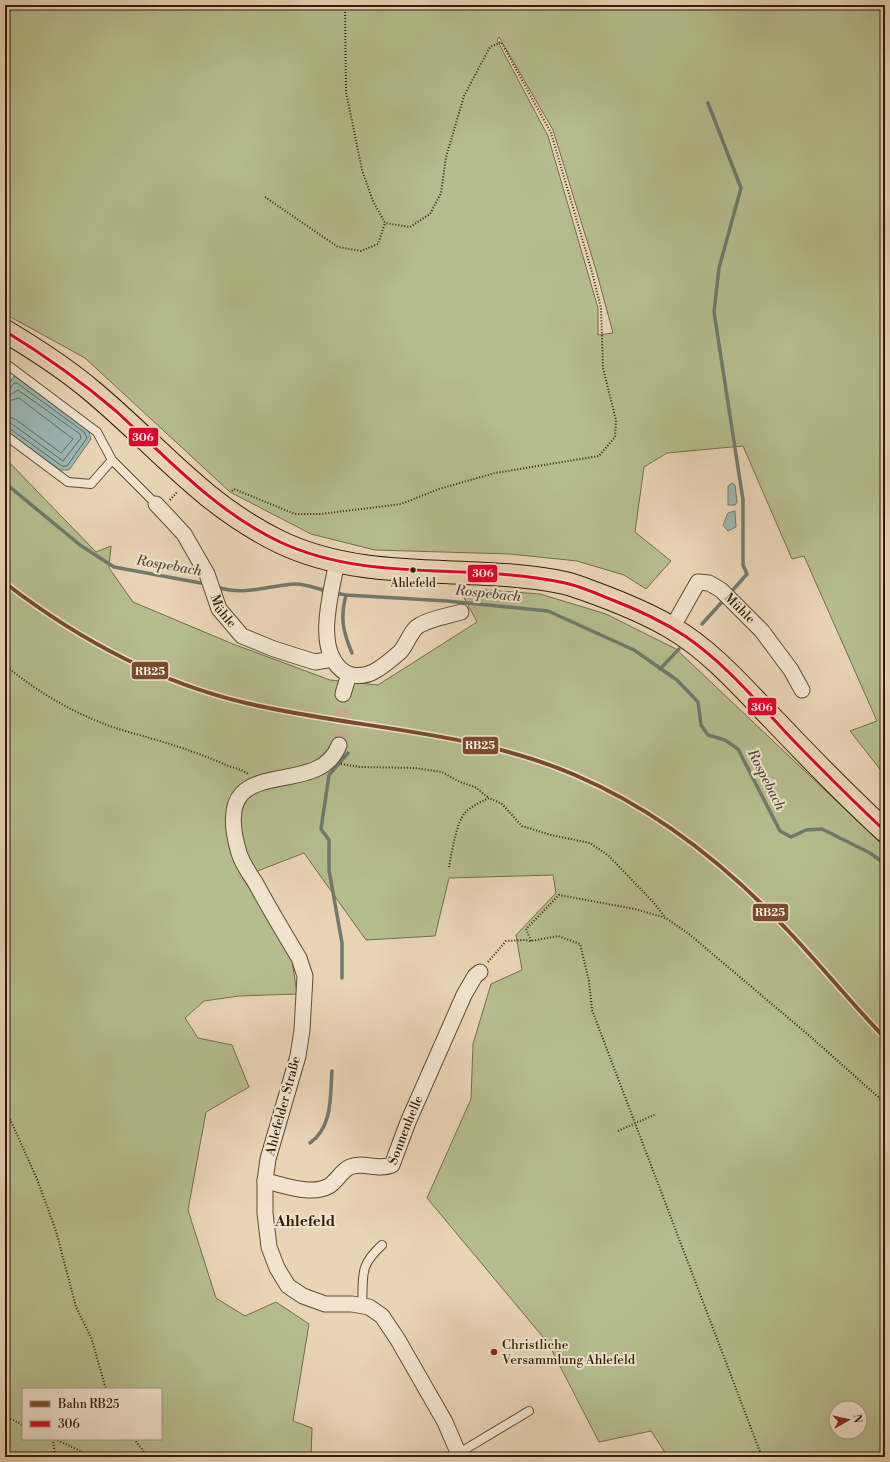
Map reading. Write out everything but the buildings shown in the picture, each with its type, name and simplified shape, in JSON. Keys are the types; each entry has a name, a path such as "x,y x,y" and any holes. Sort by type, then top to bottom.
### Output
{"main road":[{"path":"5,331 41,352 92,390 189,481 247,525 283,543 337,561 389,569 522,577 567,583 620,603 672,628 724,668 839,789 885,831"}],"street":[{"name":"Mühle","path":"156,504 184,534 207,574 219,609 242,636 274,649 315,662 333,659"},
{"path":"337,561 328,609 327,639 333,659 342,670 349,674 362,675 373,672 400,651 418,625 461,612"},
{"name":"Mühle","path":"672,628 698,582 709,583 721,590 762,631 791,670 802,690"},
{"path":"343,694 349,674"},
{"path":"328,762 335,754 339,745"},
{"name":"Ahlefelder Straße","path":"328,762 318,769 259,782 241,793 233,809 232,826 239,855 299,958 306,976 302,1030 298,1056 268,1159 265,1181 265,1212 269,1248 277,1268 288,1286 303,1296 325,1304 370,1307 382,1316 398,1340 445,1422 459,1455"},
{"name":"Sonnenhelle","path":"265,1181 316,1191 330,1185 349,1167 361,1165 383,1168 392,1164 411,1116 464,995 475,976 480,972"}],"lane":[{"path":"6,367 97,432 112,460 156,504"},
{"path":"5,435 68,482 91,484 112,460"},
{"path":"362,1306 365,1266 370,1256 382,1245"},
{"path":"459,1455 529,1411"}],"path":[{"path":"265,197 338,246 361,251 378,244 385,223 373,202 362,170 346,92 345,5"},
{"path":"230,492 234,490 295,514 321,514 401,504 439,489 495,473 599,456 614,438 616,420 603,368 601,308 592,272 551,133 501,42 490,47 464,96 446,157 441,193 430,214 410,227 385,223"},
{"path":"5,665 24,681 63,704 97,720 123,730 196,751 246,772 259,782"},
{"path":"328,762 360,767 415,768 442,772 460,782 475,787 489,798 502,804 522,826 551,835 590,843 609,856 653,902 666,918 689,934 812,1038 885,1103"},
{"path":"449,867 455,836 464,814 475,805 489,798"},
{"path":"532,941 526,929 559,895 635,909 666,918"},
{"path":"480,972 506,941 532,941 558,936 580,944 589,981 592,1010 762,1457"},
{"path":"5,1108 42,1194 56,1231 76,1307 91,1337 106,1388"},
{"path":"618,1131 656,1114"},
{"path":"5,1416 22,1424"},
{"path":"54,1440 55,1457"},
{"path":"56,1440 93,1457"},
{"path":"135,1440 148,1457"}],"green space":[{"path":"5,5 885,5 885,772 883,773 850,731 877,721 804,556 792,559 743,446 667,453 644,467 635,532 671,561 646,589 624,575 577,561 510,554 375,550 311,534 230,492 85,358 5,314","holes":["499,37 553,130 596,270 613,333 598,335 598,308 548,136 497,40"]},
{"path":"5,458 96,552 111,546 109,568 133,602 233,644 330,680 378,685 477,622 459,588 540,594 606,614 676,649 885,847 885,1457 668,1457 651,1431 599,1442 548,1343 427,1198 471,1099 473,1044 491,984 522,970 516,935 556,893 553,875 449,878 435,936 366,940 304,853 242,877 291,953 297,994 239,996 204,1001 185,1018 198,1038 232,1045 249,1087 206,1112 188,1210 216,1298 245,1316 276,1302 309,1324 293,1421 312,1428 311,1457 5,1457"}],"water":[{"path":"14,376 88,429 91,439 69,470 60,470 5,430 5,389"},
{"path":"732,483 735,485 737,502 735,505 728,505 728,486"},
{"path":"735,511 736,527 728,531 723,525 728,513"}],"waterway":[{"path":"708,103 741,188 719,268 714,312 743,500 743,565 747,574 732,591"},
{"name":"Rospebach","path":"5,483 80,545 114,567 206,584"},
{"name":"Rospebach","path":"216,587 226,590 246,591 298,584 327,591"},
{"name":"Rospebach","path":"335,593 346,595 447,601 548,611 634,650 677,680 698,702 701,725 708,735 725,740 738,749 780,831 791,837 806,830 822,829 870,853 885,864"},
{"path":"346,595 343,611 343,625 352,653"},
{"path":"702,624 722,602"},
{"path":"660,669 679,649"},
{"path":"342,978 342,943 329,870 329,840 321,829 329,775 348,753"},
{"path":"310,1143 323,1128 327,1120 332,1071"}],"tunnel":[{"path":"339,745 343,694"}],"rail line":[{"name":"RB25","path":"5,583 61,622 90,640 149,671 181,683 213,694 287,712 454,739 495,748 536,760 575,775 606,790 636,806 664,824 719,865 744,887 792,935 885,1038"}],"transit line":[{"name":"306","path":"5,331 34,349 103,400 213,500 257,530 280,542 314,555 349,563 385,568 529,577 565,583 620,603 667,625 700,647 728,671 814,762 885,831"}],"place":[{"name":"Ahlefeld","path":"413,570"},
{"name":"Christliche Versammlung Ahlefeld","path":"494,1352"}],"district":[{"name":"Ahlefeld","path":"305,1221"}]}
